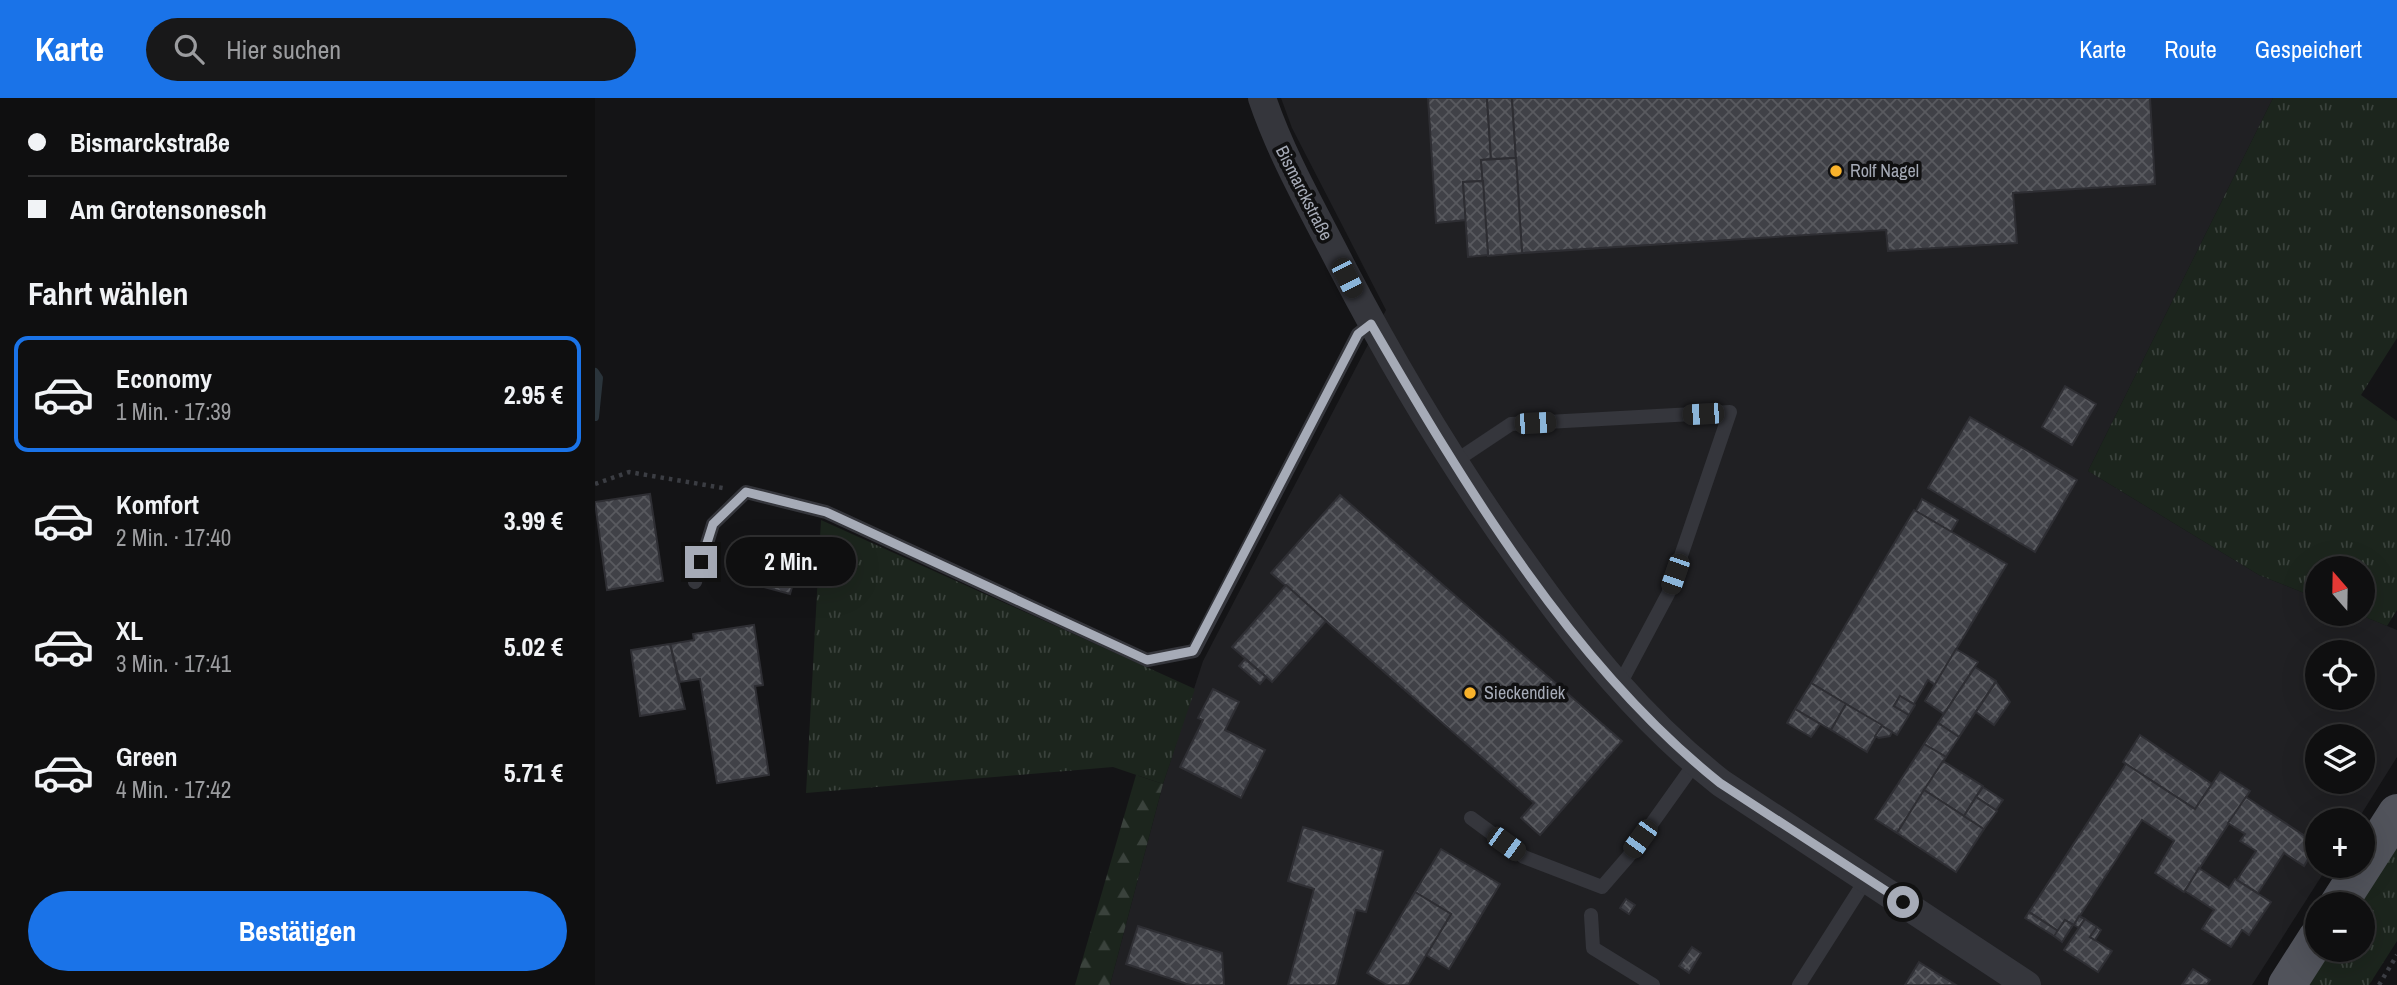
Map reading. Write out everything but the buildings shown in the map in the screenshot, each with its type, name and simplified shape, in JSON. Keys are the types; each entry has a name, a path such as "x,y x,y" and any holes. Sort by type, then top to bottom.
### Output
{"main road":[{"path":"2346,892 2397,813"},
{"path":"2287,985 2305,957"}],"street":[{"name":"Bismarckstraße","path":"1262,98 1276,140 1371,324 1419,408 1496,526 1595,661 1695,763 1720,783 2027,985"}],"lane":[{"path":"695,582 713,524 746,492 826,512 1147,660 1193,651 1358,334 1371,324"},
{"path":"1454,462 1511,424 1730,412 1668,594 1619,686"},
{"path":"1471,818 1524,857 1602,887 1628,857 1695,763"},
{"path":"1799,985 1867,878"},
{"path":"1591,915 1593,948 1653,985"}],"path":[{"path":"595,484 629,472 746,492"},
{"path":"2379,985 2397,955"}],"shaded area":[{"path":"1281,98 2273,98 2088,471 2259,575 2305,593 2305,626 2375,626 2375,621 2397,630 2397,757 2375,792 2375,724 2305,724 2305,794 2374,794 2365,808 2305,808 2305,878 2320,878 2311,892 2305,892 2305,902 2252,985 1110,985 1163,784 1203,661 1386,310 1292,128"}],"green space":[{"path":"2273,98 2397,98 2397,338 2361,395 2397,421 2397,610 2387,626 2375,621 2375,556 2305,556 2305,593 2259,575 2088,471"},
{"path":"821,520 1195,689 1163,784 1113,767 806,793"},
{"path":"1136,775 1163,784 1110,985 1075,985"},
{"path":"2397,847 2397,941 2369,985 2306,985 2320,962 2375,962 2375,892 2367,892"}],"waterway":[{"path":"595,372 599,378 595,417"}],"place":[{"name":"Rolf Nagel","path":"1836,171"},
{"name":"Sieckendiek","path":"1470,693"}],"route":[{"path":"701,562 713,524 746,492 826,512 1147,660 1193,651 1358,334 1371,324 1419,408 1496,526 1595,661 1662,731 1720,783 1903,902"}]}
